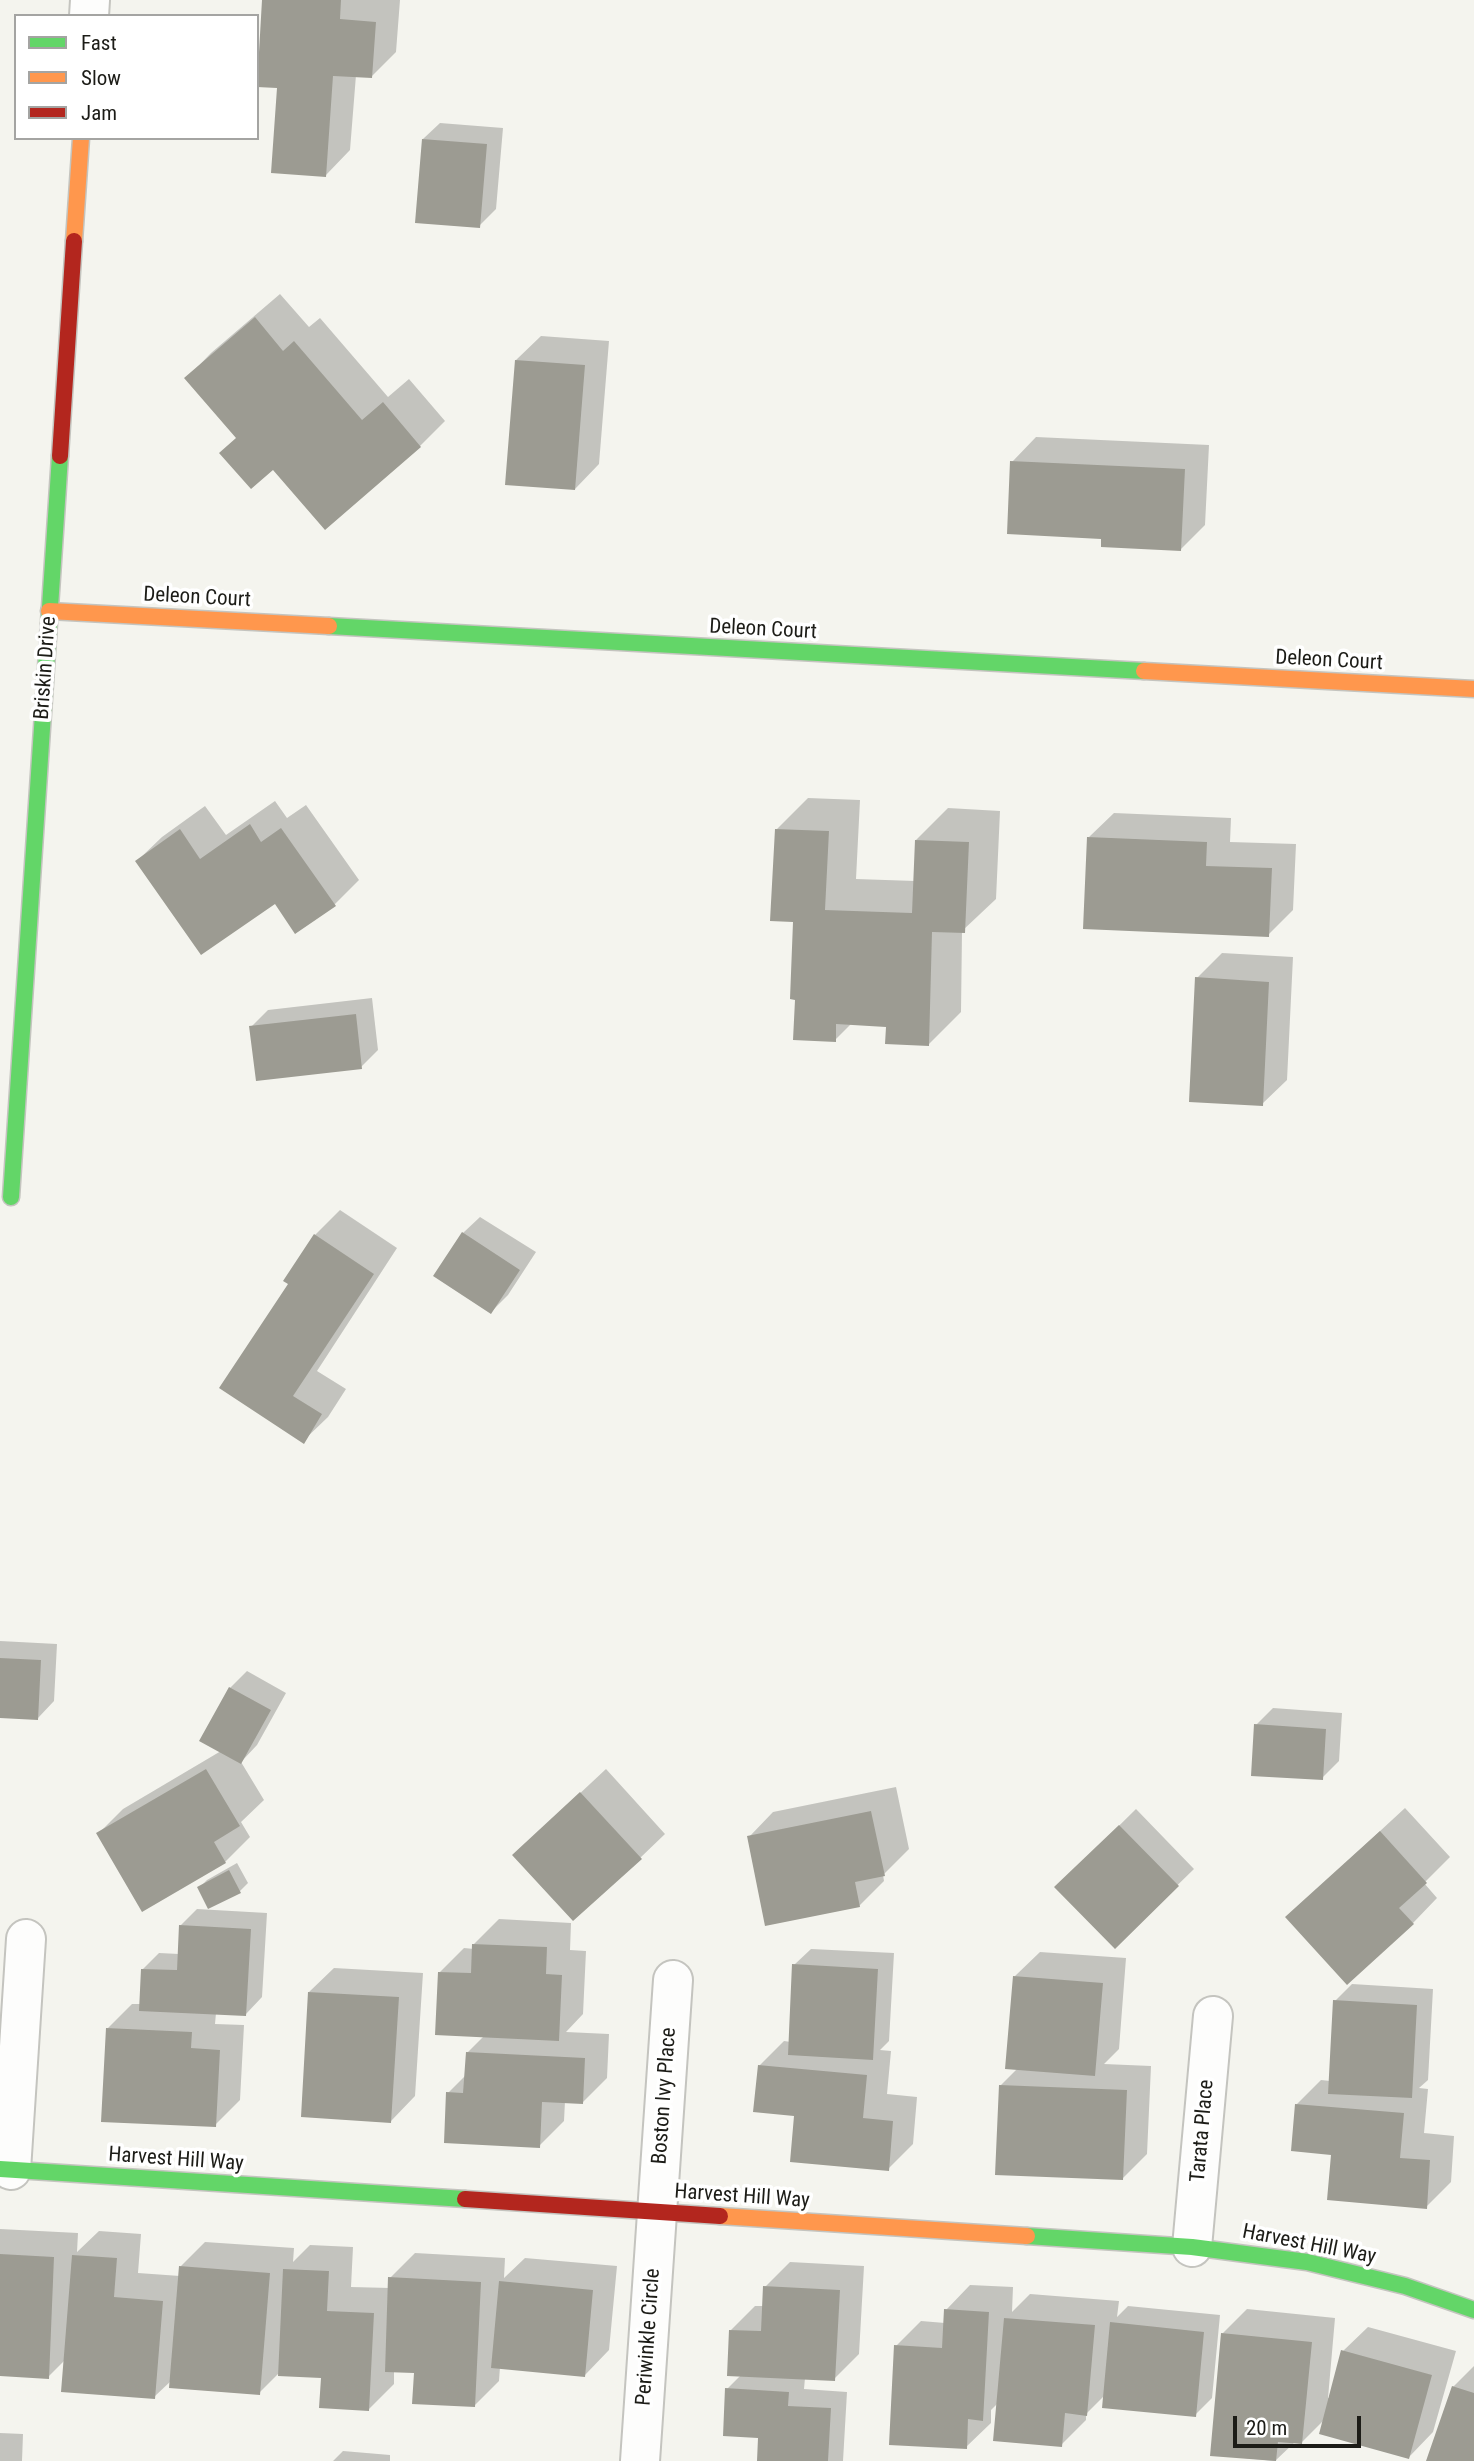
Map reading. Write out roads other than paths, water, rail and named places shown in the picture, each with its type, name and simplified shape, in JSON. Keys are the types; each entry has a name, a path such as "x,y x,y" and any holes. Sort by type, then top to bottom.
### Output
{"street":[{"name":"Briskin Drive","path":"11,1197 81,140"},
{"name":"Deleon Court","path":"49,611 1474,690"},
{"path":"5,2170 26,1939"},
{"name":"Boston Ivy Place","path":"657,2212 673,1980"},
{"name":"Tarata Place","path":"1192,2247 1213,2016"},
{"name":"Harvest Hill Way","path":"5,2170 1192,2247 1307,2262 1405,2286 1474,2310"},
{"name":"Periwinkle Circle","path":"640,2461 657,2212"}]}
